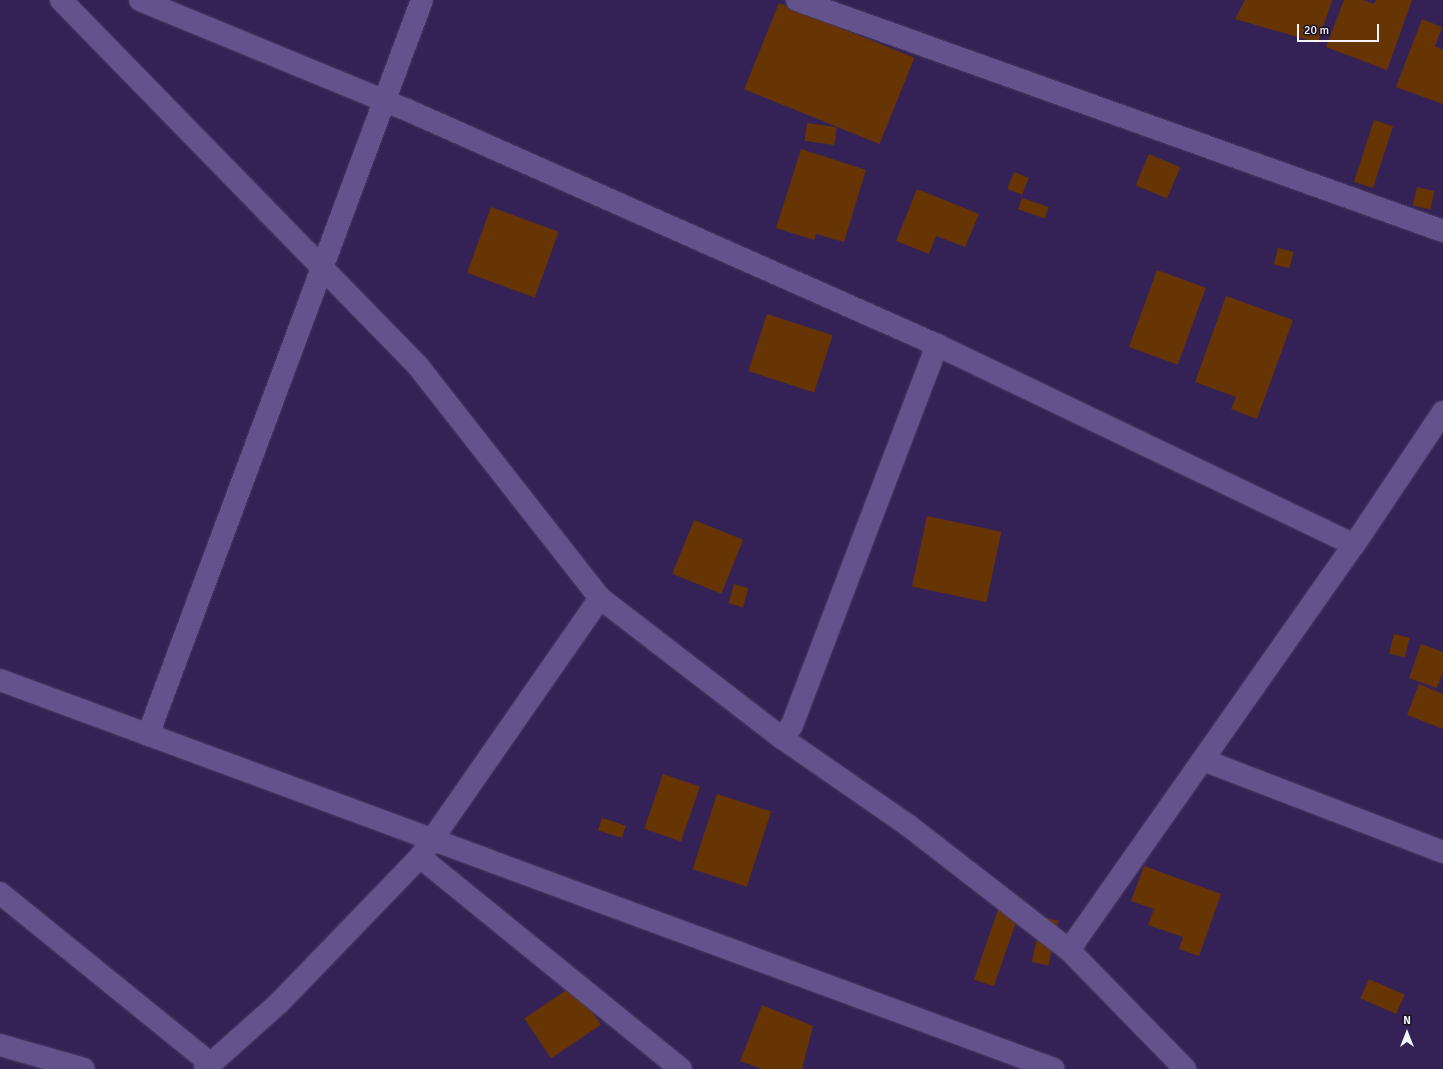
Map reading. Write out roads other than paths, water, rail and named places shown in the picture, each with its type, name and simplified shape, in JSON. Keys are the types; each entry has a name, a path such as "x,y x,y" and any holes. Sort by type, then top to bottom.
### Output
{"street":[{"path":"60,0 418,366 600,598 782,738 909,826 1069,950 1185,1069"},
{"path":"140,0 384,100 937,345 1354,545"},
{"path":"148,735 422,0"},
{"path":"797,0 1443,232"},
{"path":"782,738 792,725 937,345"},
{"path":"1069,950 1354,545 1443,412"},
{"path":"0,892 208,1066 279,1003 426,848 600,598"},
{"path":"0,680 148,735 426,848 1054,1069"},
{"path":"1203,760 1443,852"},
{"path":"426,848 681,1069"},
{"path":"0,1045 84,1069"}]}
